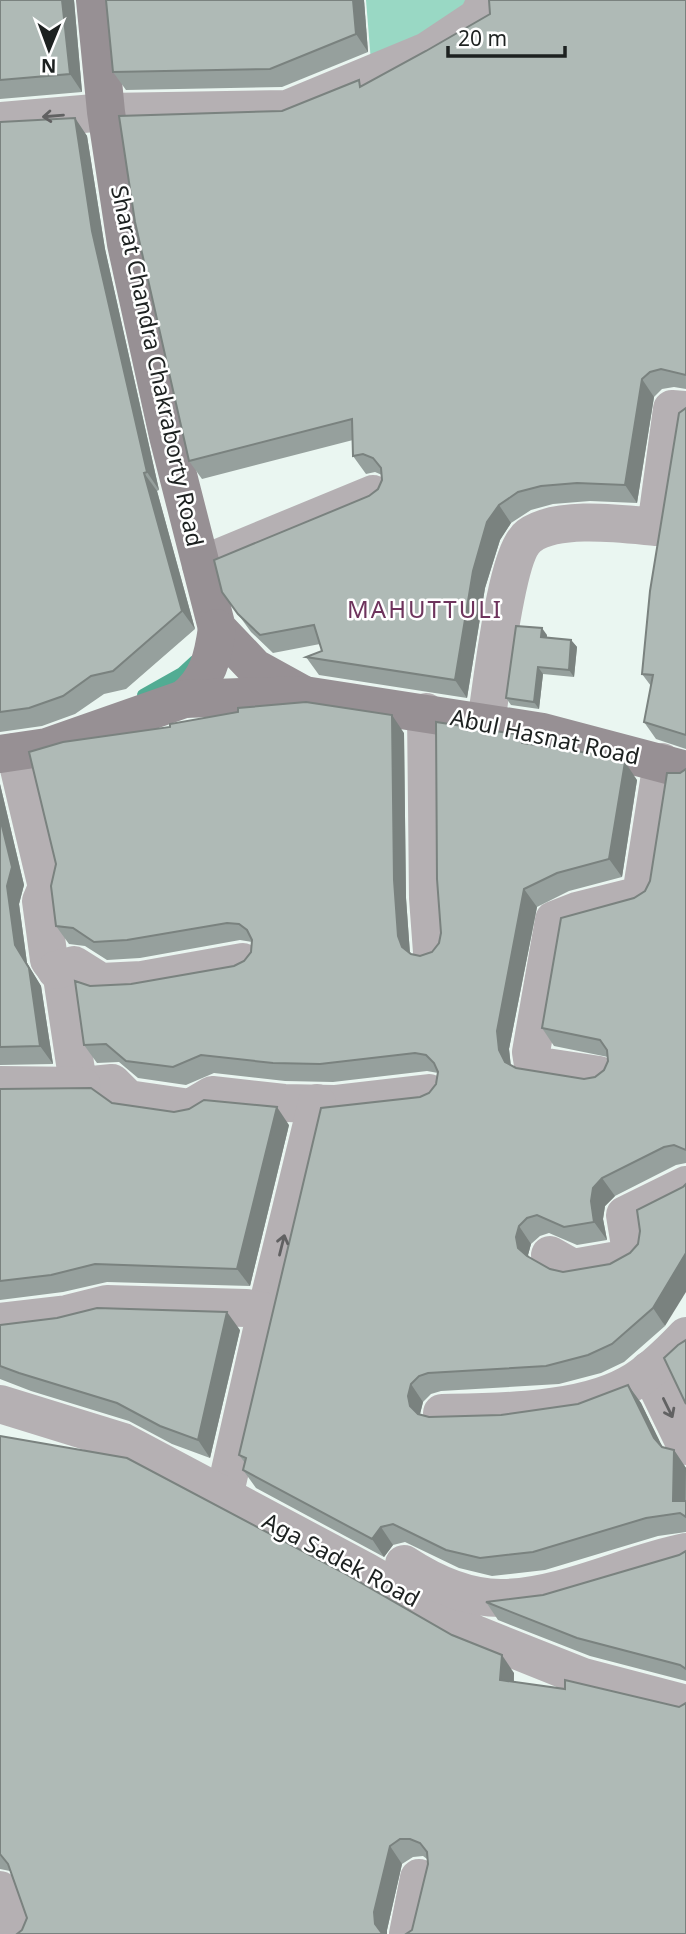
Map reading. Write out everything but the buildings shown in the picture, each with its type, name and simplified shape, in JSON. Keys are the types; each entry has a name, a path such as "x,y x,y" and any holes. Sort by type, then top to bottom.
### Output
{"street":[{"name":"Sharat Chandra Chakraborty Road","path":"95,0 106,111 126,244 168,436 217,628 209,668 196,689 184,699"},
{"path":"0,121 106,111 287,109 427,51 478,17 486,0"},
{"path":"486,722 510,575 522,543 530,535 546,529 588,522 656,527 672,409 686,410"},
{"name":"Sharat Chandra Chakraborty Road","path":"201,565 373,494"},
{"name":"Sharat Chandra Chakraborty Road","path":"217,628 255,668 304,695"},
{"path":"82,1086 77,1076 62,978 49,960 41,901 47,887 21,751 184,699 304,695"},
{"name":"Abul Hasnat Road","path":"304,695 486,722 674,766 641,895 577,911 554,920 531,1052 533,1065 599,1075"},
{"name":"Abul Hasnat Road","path":"426,712 428,898 432,952"},
{"path":"56,970 74,965 101,982 142,979 243,962"},
{"path":"0,1086 82,1086 112,1083 128,1099 190,1108 212,1095 317,1103 429,1093"},
{"path":"224,1497 317,1103"},
{"path":"550,1255 573,1268 618,1260 631,1252 625,1215 686,1185"},
{"path":"0,1322 67,1314 107,1304 246,1307 266,1312"},
{"path":"442,1413 492,1413 584,1402 629,1385 686,1336"},
{"path":"649,1370 686,1446"},
{"name":"Aga Sadek Road","path":"0,1404 123,1443 334,1555 475,1634 583,1677 686,1703"},
{"path":"334,1555 357,1547 390,1556 443,1587 503,1598 555,1589 686,1552"},
{"path":"408,1934 419,1878"},
{"path":"0,1890 18,1934"}],"green space":[{"path":"366,0 467,0 460,12 371,62"}],"waterway":[{"path":"143,695 182,673 195,661"}],"district":[{"name":"MAHUTTULI","path":"425,610"}]}
